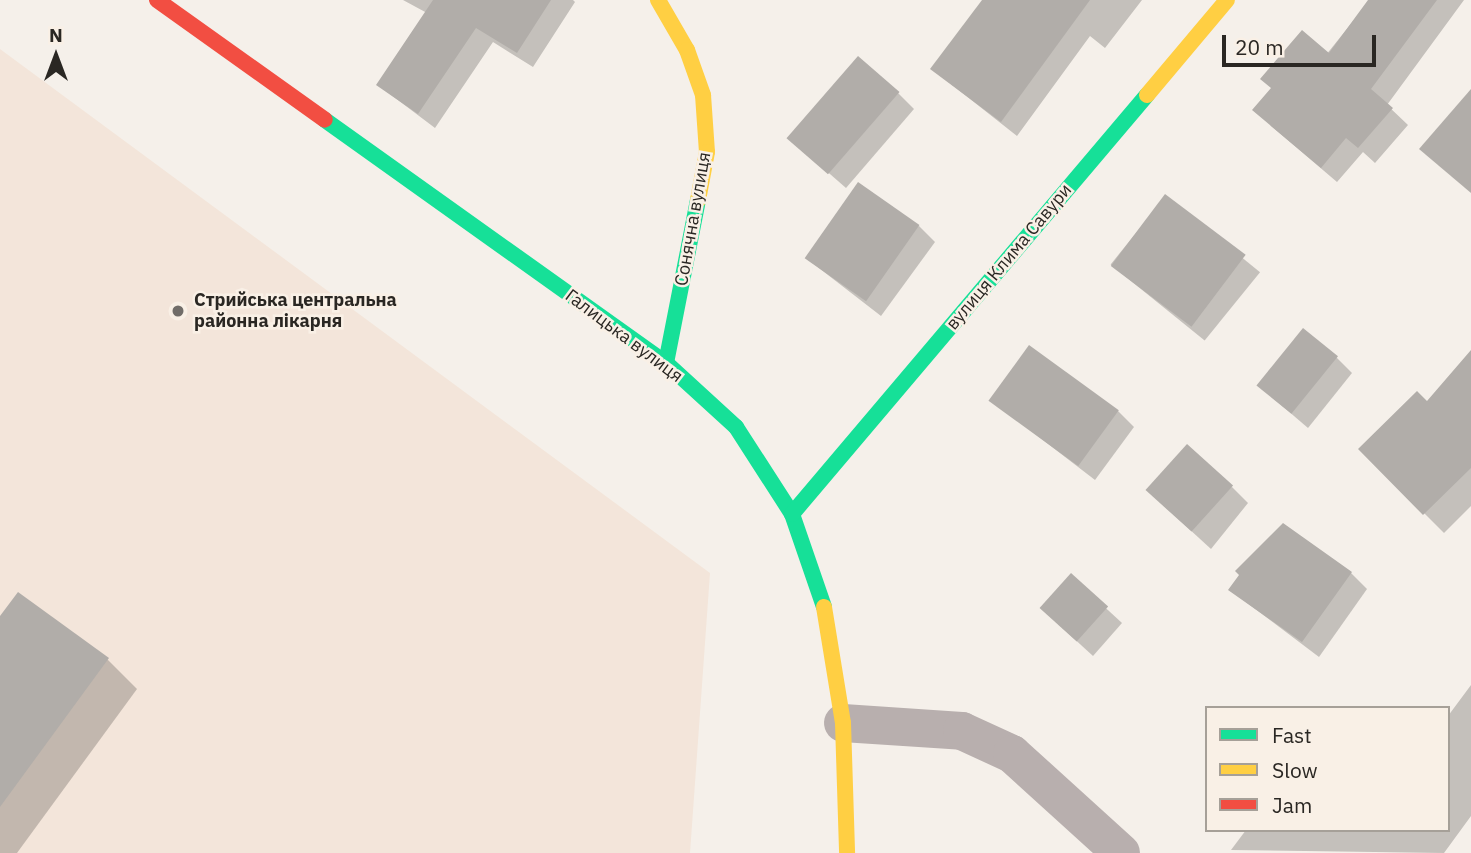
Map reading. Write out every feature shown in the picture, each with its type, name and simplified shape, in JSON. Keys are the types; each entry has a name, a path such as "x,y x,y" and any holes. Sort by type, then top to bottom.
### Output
{"main road":[{"name":"Галицька вулиця","path":"157,0 666,363 736,427 792,514 830,624 843,723 847,853"},
{"name":"Сонячна вулиця","path":"658,0 687,50 704,95 707,152 666,363"},
{"name":"вулиця Клима Савури","path":"792,514 1227,0"}],"street":[{"path":"843,723 962,731 1012,754 1121,853"}],"shaded area":[{"name":"Стрийська центральна районна лікарня","path":"0,49 710,573 690,853 0,853"}],"building":[{"path":"433,0 551,0 517,53 476,28 418,114 376,85"},
{"path":"982,0 1090,0 1001,122 930,69"},
{"path":"1368,0 1437,0 1371,89 1393,108 1358,148 1346,138 1321,168 1252,110 1271,88 1260,79 1302,30 1329,53"},
{"path":"858,56 900,92 828,174 786,138"},
{"path":"1471,89 1471,193 1419,149"},
{"path":"858,182 919,225 866,301 805,258"},
{"path":"1165,194 1246,255 1191,327 1111,266"},
{"path":"1303,328 1338,356 1291,414 1256,386"},
{"path":"1029,345 1119,410 1078,466 988,401"},
{"path":"1471,350 1471,468 1423,515 1358,449 1417,391 1427,401"},
{"path":"1187,444 1233,485 1192,532 1146,490"},
{"path":"1283,523 1352,572 1302,642 1228,590 1239,575 1235,571"},
{"path":"1071,573 1108,606 1077,641 1040,608"},
{"path":"18,592 109,658 0,807 0,616"}],"traffic: fast":[{"path":"792,514 1147,95"},
{"path":"325,120 666,363 736,427 792,514 824,607"},
{"path":"666,363 698,200"}],"traffic: slow":[{"path":"658,0 687,50 703,95 707,152 698,200"},
{"path":"1147,95 1227,0"},
{"path":"824,607 843,723 847,853"}],"traffic: jam":[{"path":"157,0 325,120"}],"place":[{"name":"Стрийська центральна районна лікарня","path":"178,311"}]}
